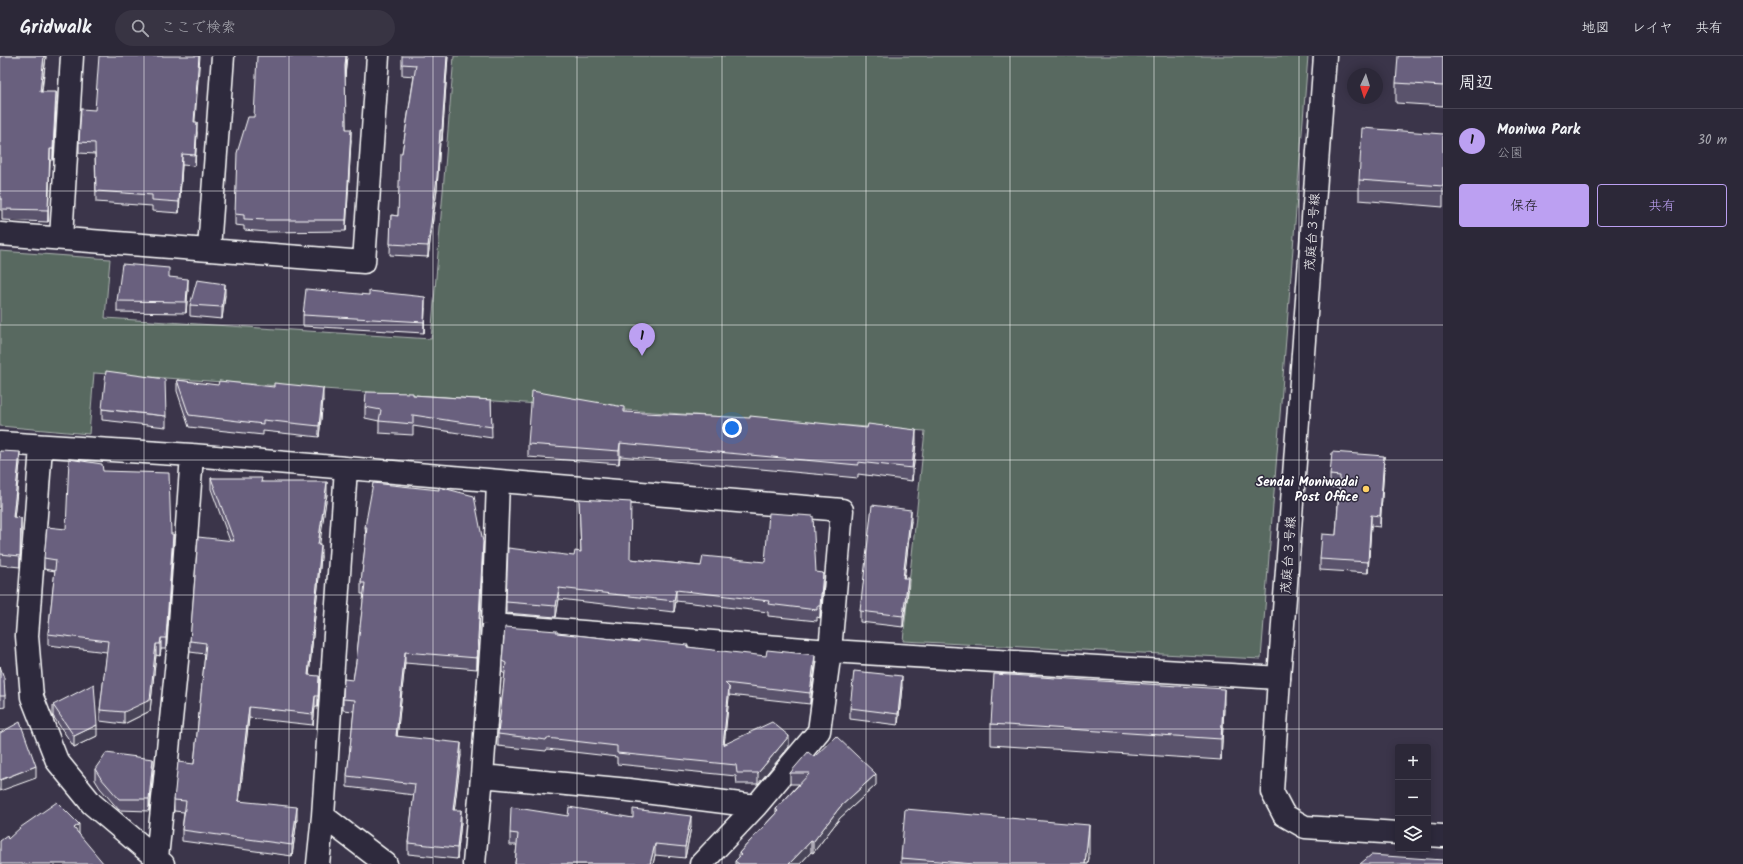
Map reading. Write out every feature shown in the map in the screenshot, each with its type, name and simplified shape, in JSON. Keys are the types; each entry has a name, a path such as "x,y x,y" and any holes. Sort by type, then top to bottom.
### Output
{"street":[{"path":"62,238 72,56"},
{"path":"209,249 223,56"},
{"path":"0,234 364,262 378,56"},
{"name":"茂庭台３号線","path":"1326,56 1279,678 1272,792 1284,815 1305,827 1395,833"},
{"path":"0,443 40,447 192,455 842,510 830,651 819,731 756,806 701,864"},
{"path":"40,447 27,636 32,696 57,761 92,804 160,861"},
{"path":"160,861 178,651 192,455"},
{"path":"318,864 323,816 346,468"},
{"path":"474,864 493,625 498,481"},
{"path":"493,625 830,651 1279,678"},
{"path":"482,776 629,790 756,806"},
{"path":"323,816 386,864"},
{"path":"1431,835 1443,836"}],"green space":[{"path":"454,56 1308,56 1261,659 903,641 925,431 94,373 89,434 0,426 0,251 110,259 105,318 431,339"}],"building":[{"path":"0,56 44,56 40,92 56,92 53,149 50,149 48,210 2,209 2,199 0,199"},
{"path":"99,56 199,56 194,122 197,122 195,155 182,154 179,202 152,200 152,195 96,191 95,143 79,142 81,109 95,110"},
{"path":"257,56 346,56 346,129 351,129 346,220 244,219 244,215 235,214 237,153 248,117 254,117"},
{"path":"402,56 447,56 442,130 440,130 437,177 428,246 390,244 391,215 398,216 400,153 402,153 416,65 402,64"},
{"path":"1398,56 1443,56 1443,86 1396,83"},
{"path":"1362,128 1443,134 1443,186 1359,180"},
{"path":"122,264 169,268 169,277 188,279 186,302 117,301"},
{"path":"197,280 225,284 222,307 190,305"},
{"path":"306,289 369,295 369,291 425,297 424,322 303,315"},
{"path":"106,371 165,379 166,416 102,409"},
{"path":"177,380 218,385 219,381 274,387 274,383 323,388 319,426 263,420 263,424 189,415"},
{"path":"532,391 624,407 624,412 750,418 750,416 867,428 868,424 916,430 912,468 858,462 858,465 620,443 619,451 528,444"},
{"path":"366,392 413,393 413,395 491,400 492,427 413,415 413,424 379,421 381,410 365,407"},
{"path":"0,451 20,452 13,517 21,518 20,556 0,554"},
{"path":"1332,452 1384,456 1380,516 1371,515 1368,562 1320,559 1322,534 1336,535 1340,476 1330,475"},
{"path":"69,459 102,464 103,471 169,473 171,534 173,534 166,638 161,638 160,644 156,644 150,700 124,712 100,710 108,641 48,634 56,560 44,558 47,527 66,529"},
{"path":"211,478 262,478 261,482 327,482 318,545 321,545 308,675 319,676 318,696 315,696 313,714 249,707 238,801 297,807 292,845 182,830 186,801 174,800 178,762 194,764 206,643 190,641 198,537 234,541"},
{"path":"373,483 439,490 439,487 474,496 483,542 477,658 405,652 396,736 461,743 453,810 461,810 457,848 408,843 415,784 347,776 355,700 343,699 344,679 353,680 356,662 365,583 361,583 367,527 365,527"},
{"path":"579,499 631,502 630,559 701,566 703,556 765,562 769,513 813,516 816,572 823,573 820,606 817,606 817,610 768,604 769,601 676,590 674,601 559,588 556,606 506,602 508,548 574,556 575,551 581,552"},
{"path":"872,505 911,510 903,578 908,578 903,616 860,611"},
{"path":"505,627 557,631 557,633 639,642 639,640 688,645 687,647 766,656 767,650 815,655 810,693 725,683 729,687 723,745 772,722 789,736 758,773 737,773 736,765 617,753 617,746 498,734 506,663 502,661"},
{"path":"0,666 4,678 5,696 0,696"},
{"path":"854,671 902,676 898,714 850,708"},
{"path":"994,674 1224,689 1221,739 991,724"},
{"path":"94,684 97,725 74,736 53,705"},
{"path":"20,722 36,766 0,780 0,733"},
{"path":"836,736 876,774 840,807 813,842 811,841 789,864 739,864 735,861 741,855 739,853 778,811 776,809 810,773 790,773 808,752 814,757"},
{"path":"106,753 153,759 149,799 119,799 95,769"},
{"path":"57,802 79,824 74,828 104,864 0,864 0,841 7,836 8,839 21,827"},
{"path":"511,807 568,816 569,807 633,818 633,809 691,816 685,847 655,844 650,864 515,864 518,834 510,833"},
{"path":"905,809 1089,825 1085,864 974,864 901,858"},
{"path":"1371,855 1443,860 1443,864 1360,864"}],"place":[{"name":"Moniwa Park","path":"642,356"},
{"name":"Sendai Moniwadai Post Office","path":"1366,489"}]}
